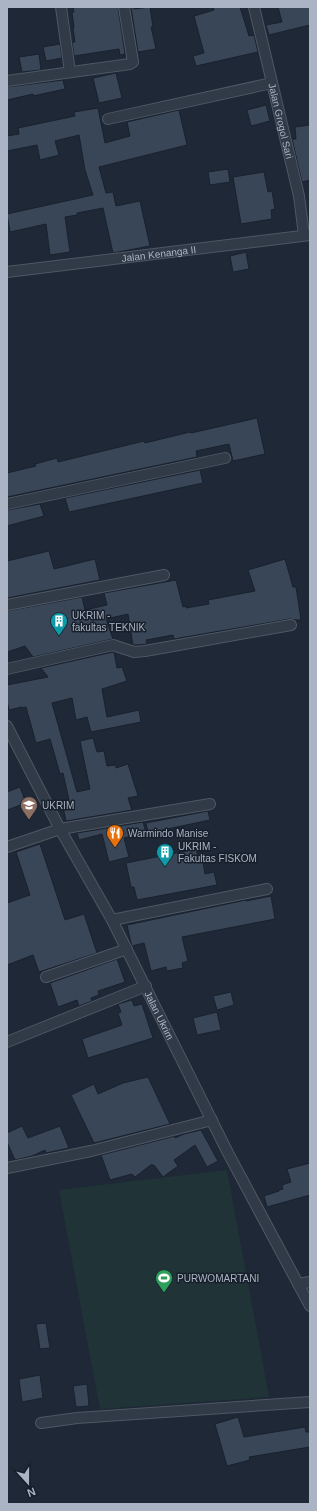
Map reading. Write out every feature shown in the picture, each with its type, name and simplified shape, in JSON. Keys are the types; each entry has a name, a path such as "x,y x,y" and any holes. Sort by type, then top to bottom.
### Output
{"street":[{"path":"61,7 70,72"},
{"path":"7,82 130,64 133,62 124,7"},
{"name":"Jalan Grogol Sari","path":"254,7 307,235"},
{"path":"108,118 272,83"},
{"name":"Jalan Kenanga II","path":"7,272 307,235"},
{"path":"7,504 225,458"},
{"path":"7,606 164,575"},
{"path":"7,669 112,645 134,652 145,651 291,624"},
{"name":"Jalan Ukrim","path":"7,726 60,829 112,920 212,1120 310,1306"},
{"path":"7,847 60,829 210,804"},
{"path":"112,920 267,889"},
{"path":"46,977 127,950"},
{"path":"7,1042 146,986"},
{"path":"7,1168 91,1151 212,1120"},
{"path":"298,1284 310,1282"},
{"path":"41,1423 85,1418 310,1402"}],"green space":[{"name":"PURWOMARTANI","path":"227,1170 269,1397 100,1409 59,1190"}],"building":[{"path":"73,7 118,7 125,54 120,55 119,49 74,56 72,42 75,42 72,13 74,12"},
{"path":"131,7 134,7 134,9 150,7 153,27 151,27 156,49 138,52"},
{"path":"213,7 240,7 249,36 254,35 258,52 196,66 193,56 204,53 194,16 214,10"},
{"path":"278,7 310,7 310,25 269,35 266,25 282,22"},
{"path":"60,44 62,58 46,61 43,47"},
{"path":"39,54 41,70 22,72 19,57"},
{"path":"116,73 122,98 99,103 93,78"},
{"path":"63,80 65,89 7,100 7,87"},
{"path":"266,105 270,121 251,126 247,110"},
{"path":"98,108 105,143 130,136 127,122 179,110 187,145 99,167 106,193 113,192 116,206 140,201 150,246 113,253 103,208 65,217 70,252 50,255 46,224 10,232 7,214 93,195 85,170 79,135 55,141 59,155 40,160 37,145 7,151 7,136 19,134 18,128 75,116 74,112"},
{"path":"310,125 310,180 302,182 292,139 296,139 295,127"},
{"path":"228,169 230,182 210,185 208,172"},
{"path":"264,172 268,192 272,191 275,209 271,210 272,219 241,224 233,177"},
{"path":"246,252 249,269 233,272 230,256"},
{"path":"257,418 265,454 233,461 229,444 196,451 197,457 7,497 7,473 36,466 35,464 57,458 58,462 144,441 145,443"},
{"path":"200,470 203,483 69,512 65,498"},
{"path":"40,504 44,516 7,526 7,510"},
{"path":"49,551 54,569 95,559 100,580 7,598 7,561"},
{"path":"285,559 293,587 296,587 301,620 290,619 174,639 173,635 146,640 147,644 133,645 128,614 106,619 113,639 33,657 25,646 7,652 7,611 82,597 85,610 107,605 104,593 176,580 183,607 186,606 186,608 209,604 208,600 255,591 248,570"},
{"path":"114,652 117,668 122,667 127,681 102,689 107,717 139,710 141,722 91,732 87,717 76,720 72,698 52,703 77,792 90,789 80,741 93,738 97,752 104,751 107,766 116,765 116,768 128,764 138,796 128,798 132,810 66,821 62,802 69,800 63,773 60,774 50,739 36,743 26,707 9,710 7,701 7,685 48,677 41,668"},
{"path":"20,787 26,803 7,810 7,792"},
{"path":"208,811 210,820 148,833 146,823"},
{"path":"143,822 146,832 124,838 129,857 109,862 102,834 79,840 77,833"},
{"path":"40,844 65,920 84,914 97,953 39,972 33,955 7,965 7,903 30,895 16,852"},
{"name":"UKRIM - Fakultas FISKOM","path":"196,849 198,857 202,856 205,874 214,872 217,885 137,900 134,887 131,887 126,863"},
{"path":"271,896 275,919 182,937 188,961 182,963 183,968 167,971 166,967 151,971 144,943 132,946 127,925"},
{"path":"117,959 125,982 98,991 99,995 91,998 92,1001 79,1006 77,1000 58,1007 50,983"},
{"path":"231,992 234,1005 217,1010 213,996"},
{"path":"132,1000 134,1006 142,1004 153,1038 88,1058 82,1039 122,1025 118,1013 121,1012 118,1004"},
{"path":"217,1012 221,1030 197,1035 193,1018"},
{"path":"148,1077 170,1124 94,1143 71,1095 94,1084 98,1094 123,1083"},
{"path":"22,1126 28,1138 60,1126 69,1148 46,1153 45,1150 32,1156 15,1160 7,1142 7,1133"},
{"path":"201,1130 218,1161 207,1167 195,1145 174,1160 178,1166 163,1177 152,1164 135,1177 132,1174 110,1180 101,1155 175,1136 175,1138"},
{"path":"310,1163 310,1195 267,1207 264,1196 283,1189 282,1185 291,1182 287,1169"},
{"path":"46,1323 50,1348 40,1349 36,1324"},
{"path":"40,1375 43,1398 22,1402 19,1379"},
{"path":"87,1384 89,1406 76,1407 73,1386"},
{"path":"238,1417 244,1437 305,1427 306,1432 310,1432 310,1447 249,1457 250,1460 227,1466 215,1424"}],"place":[{"name":"UKRIM - fakultas TEKNIK","path":"59,636"},
{"name":"UKRIM","path":"29,820"},
{"name":"Warmindo Manise","path":"115,848"},
{"name":"UKRIM - Fakultas FISKOM","path":"165,867"},
{"name":"PURWOMARTANI","path":"164,1293"}]}
